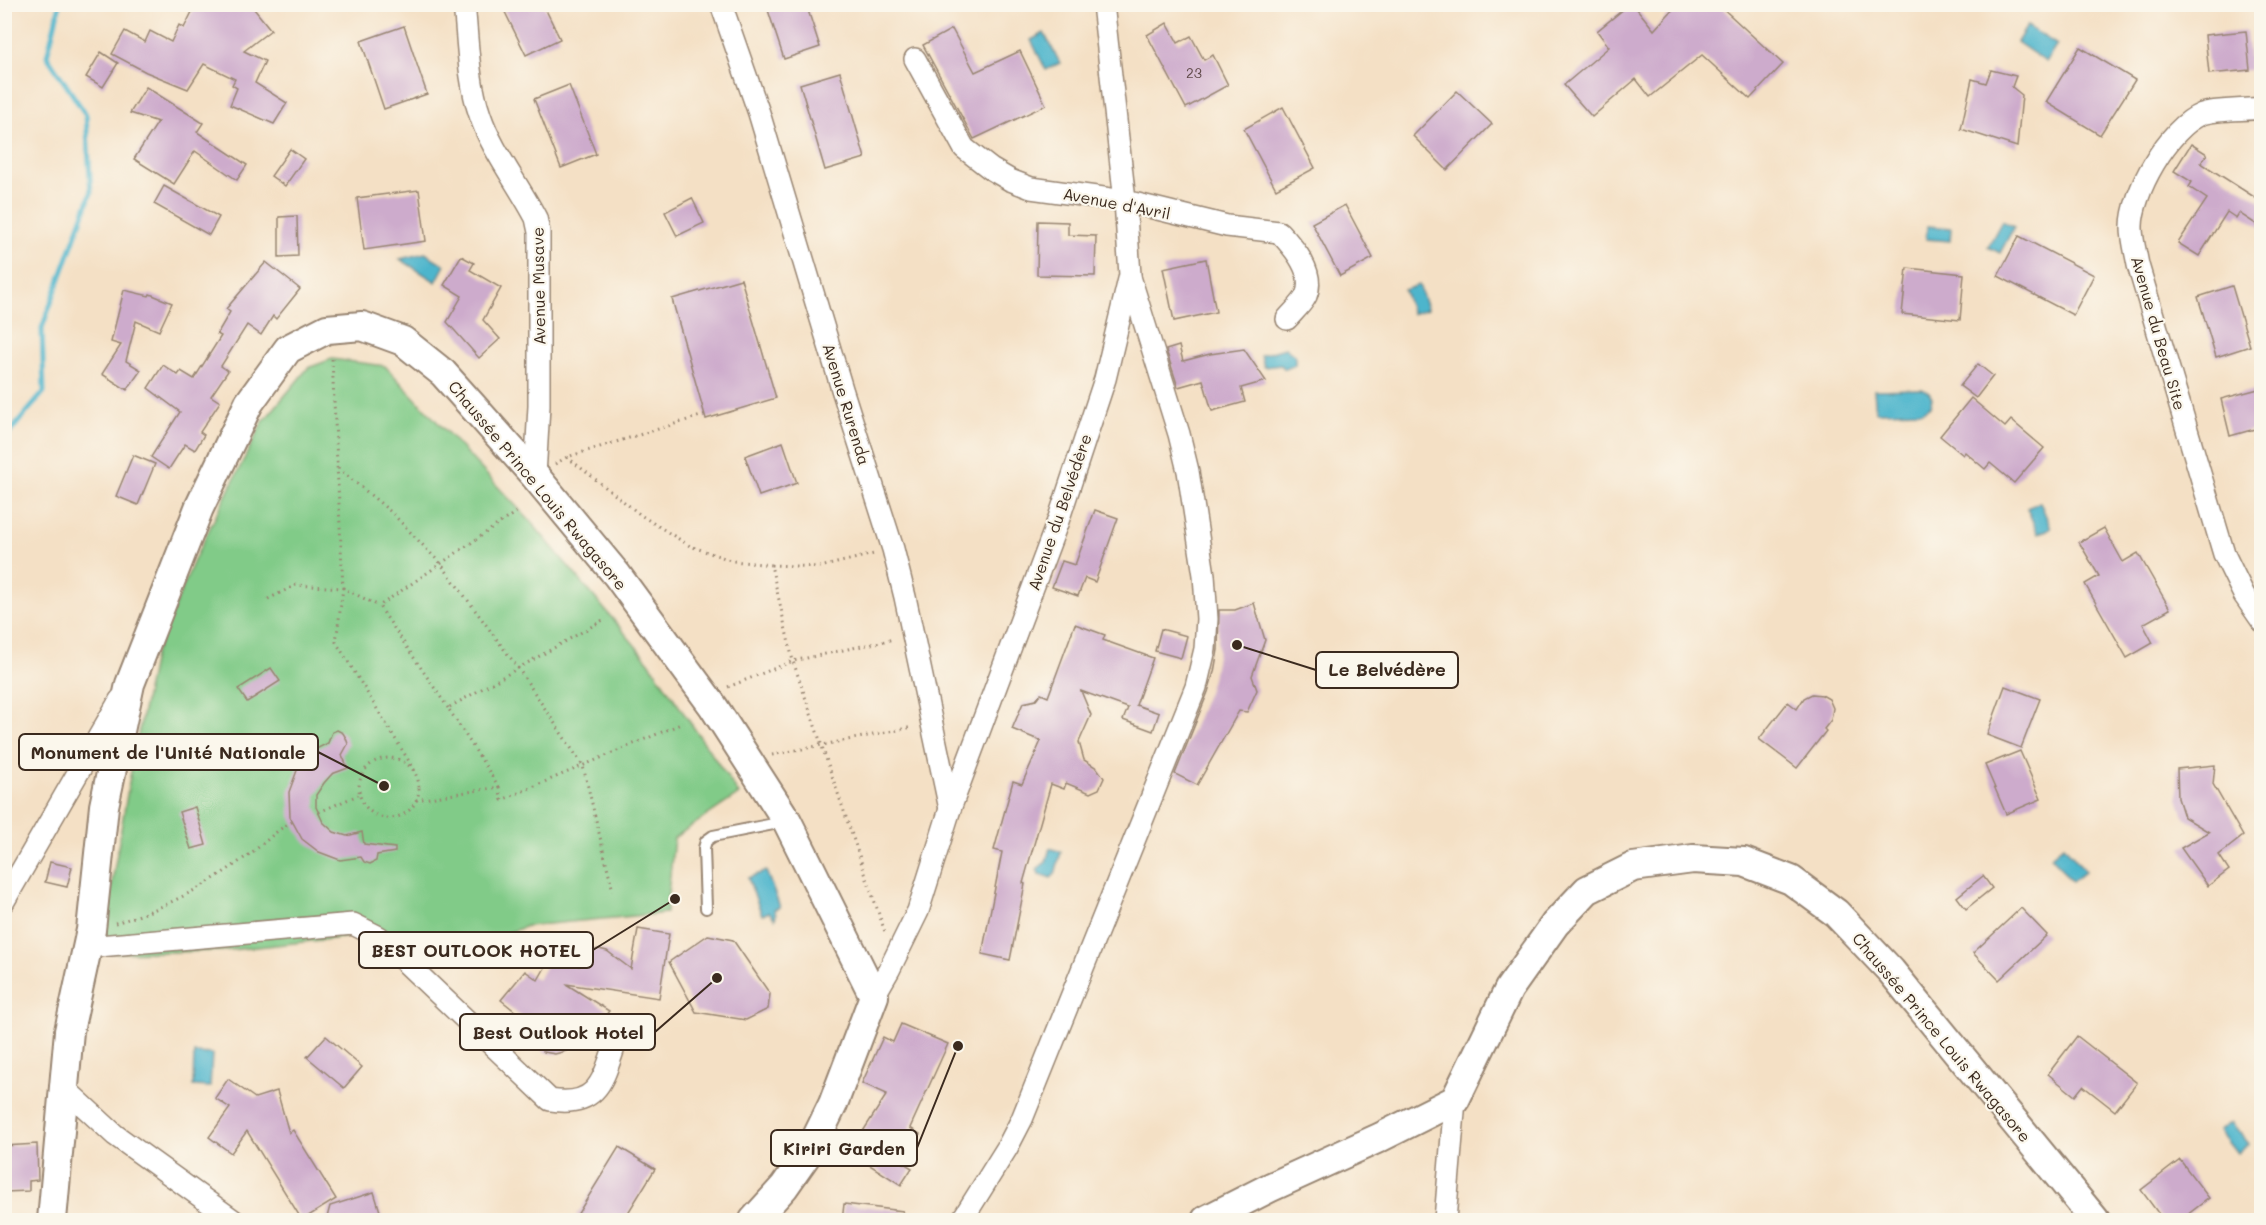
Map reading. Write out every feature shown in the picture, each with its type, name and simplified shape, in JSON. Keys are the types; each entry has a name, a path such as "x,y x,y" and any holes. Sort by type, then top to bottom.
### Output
{"street":[{"name":"Avenue Musave","path":"464,4 474,91 480,115 486,131 536,218 539,232 539,406 535,476"},
{"name":"Avenue Rurenda","path":"721,4 759,113 893,549 950,809"},
{"name":"Avenue du Belvédère","path":"874,996 918,911 950,809 1058,521 1104,379 1130,275 1125,201 1103,4"},
{"name":"Avenue d'Avril","path":"915,59 964,148 991,169 1010,180 1031,188 1125,201 1227,226 1279,232 1301,258 1308,279 1306,296 1287,319"},
{"name":"Avenue du Beau Site","path":"2262,108 2203,114 2180,128 2158,158 2139,194 2132,227 2138,265 2224,554 2244,595 2262,621"},
{"path":"962,1221 1008,1148 1022,1119 1196,687 1205,649 1207,619 1204,575 1188,471 1179,434 1130,275"},
{"name":"Chaussée Prince Louis Rwagasore","path":"4,901 130,684 199,508 249,403 288,349 327,329 362,326 403,341 443,373 535,476 617,575 705,696 787,821 874,996"},
{"path":"52,1221 69,1031 89,938 104,806 130,684"},
{"name":"Chaussée Prince Louis Rwagasore","path":"1455,1100 1509,989 1555,924 1587,891 1633,867 1693,859 1744,862 1791,880 1836,913 1891,971 2095,1221"},
{"path":"89,938 353,924 380,937 550,1100 566,1103 583,1100 601,1084 617,1039"},
{"path":"754,1221 784,1187 812,1147 833,1104 874,996"},
{"path":"63,1087 115,1135 233,1221"},
{"path":"1206,1221 1269,1188 1455,1100"},
{"path":"1445,1221 1455,1100"}],"lane":[{"path":"706,908 704,848 706,841 713,836 787,821"}],"path":[{"path":"332,358 343,588 336,642 415,771 419,791 417,800 404,814 386,818 377,816 363,804 358,784 368,765 377,760 398,759 415,771"},
{"path":"535,476 567,457 704,415"},
{"path":"567,457 642,516 690,546 733,561 820,567 893,549"},
{"path":"339,468 392,512 441,564 518,668 583,766 613,891"},
{"path":"379,606 519,510"},
{"path":"771,565 793,661 894,959"},
{"path":"268,599 296,585 343,588 379,606 499,788 502,800 683,723"},
{"path":"448,708 603,620"},
{"path":"705,696 793,661 913,635"},
{"path":"748,761 821,744 932,724"},
{"path":"417,800 499,788"},
{"path":"319,812 359,795"},
{"path":"89,938 185,896 251,853 282,827 292,822"}],"green space":[{"path":"332,359 385,366 531,522 649,662 739,794 674,838 666,913 527,926 486,941 422,934 367,935 222,951 100,953 131,771 154,656 195,558 262,423 308,368"}],"water":[{"path":"2027,26 2057,45 2046,62 2017,42"},
{"path":"1044,33 1060,63 1046,70 1031,40"},
{"path":"2002,221 2014,227 2000,253 1988,247"},
{"path":"1927,226 1951,228 1950,241 1926,239"},
{"path":"425,253 445,265 436,282 400,259"},
{"path":"1419,285 1427,309 1412,314 1404,290"},
{"path":"1285,348 1295,356 1295,365 1285,369 1281,365 1264,367 1261,355"},
{"path":"1922,389 1932,398 1930,406 1923,411 1876,412 1874,390"},
{"path":"2040,502 2051,528 2038,534 2027,508"},
{"path":"2064,845 2085,871 2072,882 2051,856"},
{"path":"1050,848 1061,852 1055,874 1051,878 1039,874 1037,869 1046,862"},
{"path":"766,871 780,907 774,909 775,919 769,912 762,915 748,878"},
{"path":"194,1053 212,1054 210,1087 193,1086"},
{"path":"2231,1122 2249,1144 2237,1154 2219,1131"}],"building":[{"path":"196,4 250,4 271,30 244,51 265,61 255,83 287,103 274,124 230,105 237,88 232,85 235,79 204,64 188,89 146,72 112,54 125,31 145,42 150,31 171,42 179,25 184,28"},
{"path":"501,4 543,4 560,39 526,55"},
{"path":"766,4 806,4 820,47 784,59"},
{"path":"1630,4 1633,4 1654,30 1678,4 1718,4 1783,64 1750,99 1702,55 1650,97 1636,79 1592,117 1564,85 1609,47 1597,31"},
{"path":"1167,23 1178,43 1191,36 1204,60 1213,55 1228,85 1186,108 1147,35"},
{"path":"404,26 427,94 384,109 361,41"},
{"path":"952,29 975,72 1020,51 1046,105 974,139 923,45"},
{"path":"2246,31 2250,70 2209,74 2205,35"},
{"path":"2080,47 2135,80 2100,135 2046,102"},
{"path":"101,52 118,63 103,87 86,77"},
{"path":"1991,70 2016,76 2012,87 2022,95 2017,147 1961,129 1972,79 1986,83"},
{"path":"840,72 865,158 825,170 800,84"},
{"path":"569,85 596,154 561,168 534,99"},
{"path":"146,87 203,123 197,132 247,165 237,180 195,151 174,184 134,159 158,122 130,113"},
{"path":"1457,91 1492,124 1447,170 1413,136"},
{"path":"1283,107 1315,168 1276,189 1244,129"},
{"path":"2191,144 2207,154 2201,163 2262,202 2262,228 2239,213 2236,218 2227,212 2199,256 2178,243 2207,199 2189,187 2192,182 2174,171"},
{"path":"290,149 304,159 285,186 271,176"},
{"path":"164,186 219,217 209,235 154,204"},
{"path":"419,190 426,241 364,250 357,198"},
{"path":"692,198 704,223 677,236 665,212"},
{"path":"1345,205 1373,258 1340,276 1312,223"},
{"path":"297,216 298,256 279,257 279,217"},
{"path":"1038,221 1068,222 1068,235 1096,236 1095,276 1037,275"},
{"path":"2019,236 2094,275 2073,315 1998,276"},
{"path":"461,256 474,263 470,270 501,288 483,320 500,339 479,358 447,322 462,296 444,285"},
{"path":"1206,259 1216,312 1174,321 1163,268"},
{"path":"266,262 300,289 276,319 273,316 261,335 247,325 221,366 228,371 211,396 220,402 200,432 204,435 195,450 185,444 169,469 151,457 180,412 148,388 163,365 178,375 181,371 194,379 221,336 217,334 230,312 226,309"},
{"path":"1907,268 1964,274 1960,320 1902,314"},
{"path":"741,279 776,398 706,419 672,299"},
{"path":"2232,286 2250,346 2216,357 2198,297"},
{"path":"124,290 149,296 150,294 172,303 159,331 136,321 126,361 141,370 127,390 102,374 121,345 111,342"},
{"path":"1179,346 1183,361 1244,349 1266,381 1241,388 1245,402 1212,411 1203,380 1178,387 1166,350"},
{"path":"1978,364 1993,376 1976,398 1960,386"},
{"path":"2262,388 2262,427 2230,436 2221,399"},
{"path":"1971,398 2005,427 2011,420 2044,448 2014,483 1990,463 1985,469 1965,452 1963,455 1940,436"},
{"path":"783,442 797,483 759,496 745,456"},
{"path":"133,455 155,464 138,505 116,496"},
{"path":"1095,510 1118,518 1095,582 1085,578 1078,596 1052,587 1062,561 1075,565"},
{"path":"2104,528 2123,562 2138,553 2170,609 2143,624 2153,643 2127,658 2085,584 2099,576 2079,542"},
{"path":"1254,603 1265,640 1252,676 1257,690 1247,712 1239,711 1197,785 1175,774 1214,672 1218,650 1219,610 1235,610"},
{"path":"1075,624 1105,635 1103,640 1153,658 1136,705 1159,713 1153,731 1123,720 1128,708 1081,691 1091,715 1079,742 1084,760 1097,768 1104,778 1099,789 1090,793 1066,783 1064,789 1051,784 1023,883 1025,884 1010,960 982,954 1002,852 994,850 1013,781 1022,784 1041,741 1012,729 1023,703 1036,700 1041,694 1048,697"},
{"path":"1161,629 1187,636 1181,658 1155,651"},
{"path":"271,668 280,681 247,702 238,689"},
{"path":"2005,686 2040,699 2021,748 1987,735"},
{"path":"1812,694 1822,695 1829,699 1833,708 1831,720 1824,729 1826,731 1797,768 1759,739 1788,702 1797,709 1804,698"},
{"path":"337,730 343,733 348,744 342,755 348,768 332,774 324,783 316,795 316,807 323,822 334,832 347,836 362,832 364,844 395,848 395,852 377,855 376,861 370,864 364,862 361,857 340,860 319,852 302,839 290,817 289,792 299,765 314,750 328,743 332,732"},
{"path":"2020,751 2041,799 2006,814 1985,765"},
{"path":"2215,765 2213,784 2243,836 2219,855 2229,870 2208,886 2181,848 2209,832 2184,817 2178,798 2177,769"},
{"path":"195,807 206,845 191,849 179,812"},
{"path":"50,862 72,867 67,887 45,882"},
{"path":"1983,876 1992,888 1966,909 1957,897"},
{"path":"2021,908 2047,935 1999,980 1973,953"},
{"path":"638,929 669,934 659,998 566,984 609,1011 588,1038 580,1033 566,1051 555,1054 544,1052 538,1046 536,1028 501,1000 525,971 538,980 551,957 558,954 579,966 591,951 599,949 607,951 631,969"},
{"path":"708,935 733,940 770,994 768,1009 746,1020 696,1012 669,962"},
{"path":"901,1024 948,1044 910,1128 920,1134 902,1162 912,1168 901,1185 854,1155 862,1142 858,1139 887,1094 862,1083 883,1037 893,1042"},
{"path":"326,1036 362,1067 344,1088 307,1057"},
{"path":"2077,1036 2137,1083 2115,1111 2083,1086 2075,1096 2048,1074"},
{"path":"228,1079 255,1098 277,1091 289,1133 293,1130 336,1199 302,1220 247,1131 231,1153 209,1137 230,1108 215,1098"},
{"path":"37,1144 38,1180 29,1181 29,1191 4,1192 4,1146"},
{"path":"619,1147 655,1169 623,1221 586,1221 577,1215"},
{"path":"2180,1160 2209,1198 2179,1221 2164,1221 2141,1190"},
{"path":"374,1192 383,1221 326,1221 330,1206"},
{"path":"844,1204 903,1211 902,1221 842,1221"}],"waterway":[{"path":"4,439 44,392 42,328 91,193 86,115 47,56 60,4"}],"place":[{"name":"Le Belvédère","path":"1237,645"},
{"name":"Monument de l'Unité Nationale","path":"384,786"},
{"name":"BEST OUTLOOK HOTEL","path":"675,899"},
{"name":"Best Outlook Hotel","path":"717,978"},
{"name":"Kiriri Garden","path":"958,1046"}]}
